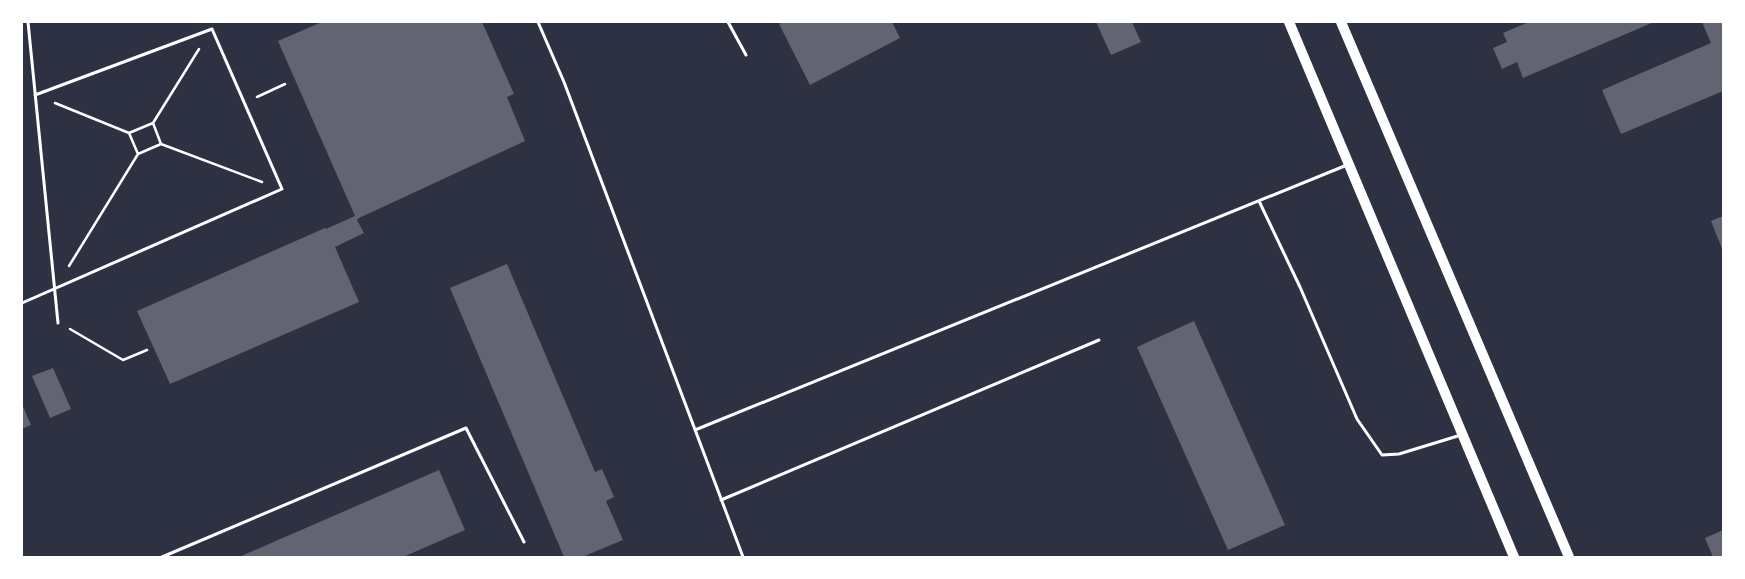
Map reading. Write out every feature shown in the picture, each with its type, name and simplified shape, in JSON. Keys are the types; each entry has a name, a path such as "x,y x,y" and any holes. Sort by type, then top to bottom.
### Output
{"main road":[{"path":"1289,22 1514,557"},
{"path":"1341,22 1569,557"}],"lane":[{"path":"28,22 58,323"},
{"path":"538,22 564,82 743,557"},
{"path":"728,22 746,55"},
{"path":"22,304 282,189 212,29 35,95"},
{"path":"695,430 1348,165"},
{"path":"1259,201 1300,287 1358,419 1382,455 1399,454 1463,434"},
{"path":"721,500 1099,340"},
{"path":"162,557 466,428 524,542"}],"path":[{"path":"35,95 130,133 153,124 212,29"},
{"path":"244,102 286,84"},
{"path":"153,124 161,144"},
{"path":"130,133 138,154"},
{"path":"55,289 138,154 161,144 282,189"},
{"path":"58,323 123,360 147,350"}],"building":[{"path":"322,22 482,22 514,94 507,97 525,141 359,218 357,220 364,233 335,247 359,302 170,384 137,311 355,216 278,41"},
{"path":"783,22 892,22 900,38 810,85 779,24"},
{"path":"1096,22 1132,22 1141,42 1111,55"},
{"path":"1529,22 1654,22 1523,78 1517,62 1502,69 1493,48 1507,42 1503,33"},
{"path":"1702,22 1723,22 1723,91 1621,134 1602,90 1711,43"},
{"path":"1723,216 1723,251 1711,221"},
{"path":"507,264 595,472 602,469 614,497 606,501 623,540 582,557 564,557 450,288"},
{"path":"1194,321 1285,525 1228,550 1137,347"},
{"path":"53,368 71,409 50,418 32,376"},
{"path":"22,404 31,425 22,429"},
{"path":"439,470 465,530 403,557 239,557"},
{"path":"1723,530 1723,557 1713,557 1705,538"}]}
